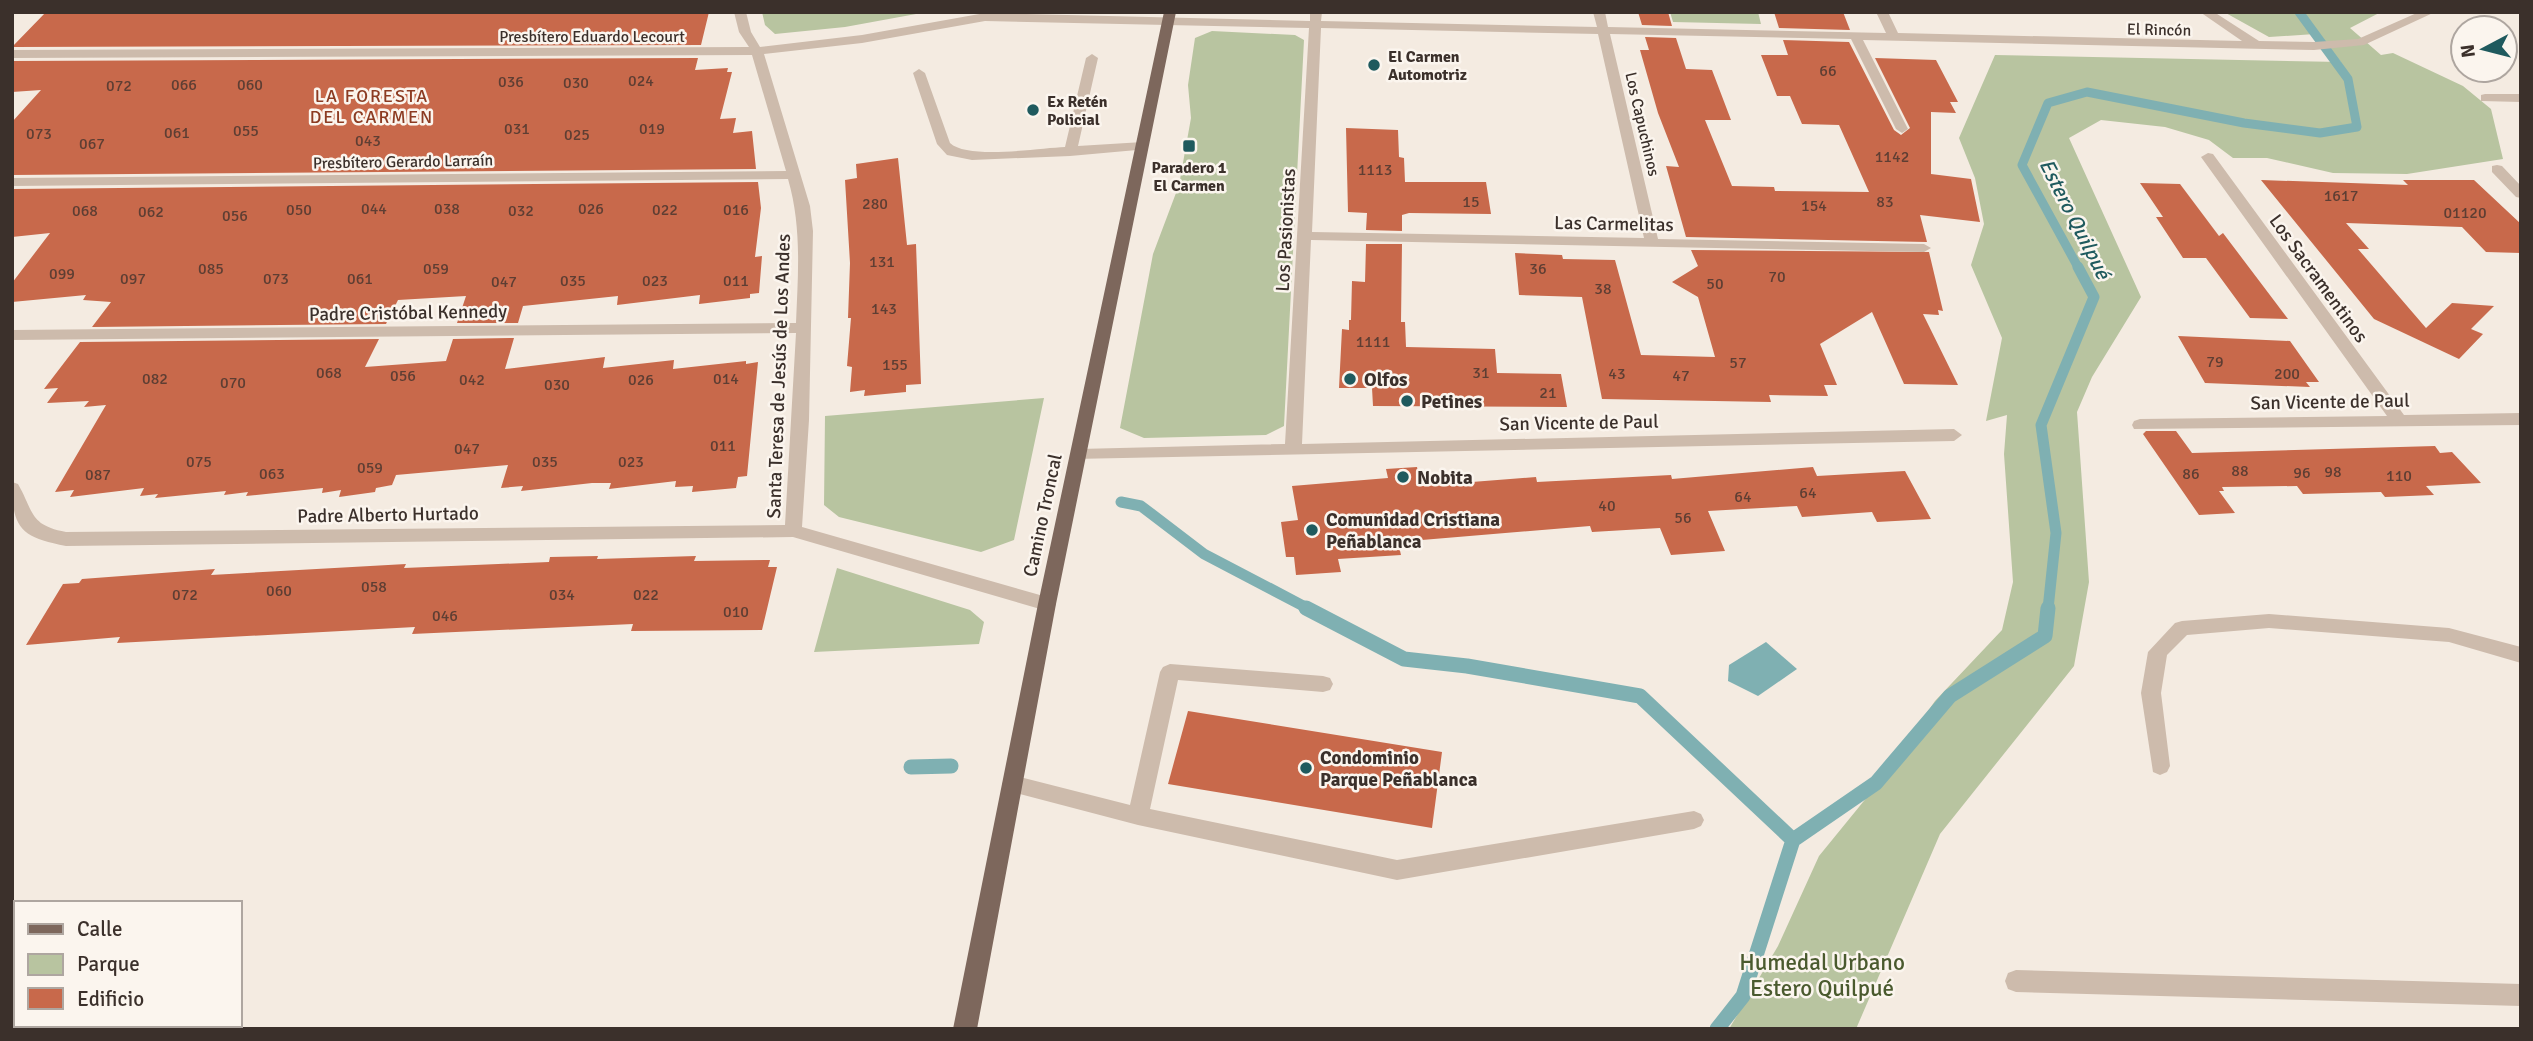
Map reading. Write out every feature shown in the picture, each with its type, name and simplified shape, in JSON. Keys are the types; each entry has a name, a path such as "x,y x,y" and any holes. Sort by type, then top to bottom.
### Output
{"main road":[{"name":"Camino Troncal","path":"965,1029 1047,604 1169,17"}],"street":[{"name":"Santa Teresa de Jesús de Los Andes","path":"740,12 745,32 757,51 794,175 806,231 801,420 793,531 1047,604"},
{"name":"Los Capuchinos","path":"1599,12 1652,243"},
{"path":"1882,12 1895,39"},
{"path":"2206,12 2260,47"},
{"name":"El Rincón","path":"1169,17 1316,19 1604,32 2260,47 2360,42 2429,12"},
{"name":"Presbítero Eduardo Lecourt","path":"12,54 757,51 862,39 988,15 1169,17"},
{"name":"Los Pasionistas","path":"1293,450 1316,19"},
{"path":"1856,38 1902,129"},
{"path":"1070,152 1092,58"},
{"path":"919,73 944,144 952,152 972,156 1143,146"},
{"path":"2485,98 2521,98"},
{"name":"Los Sacramentinos","path":"2208,157 2400,421"},
{"path":"2497,169 2521,194"},
{"name":"Presbítero Gerardo Larraín","path":"12,182 794,175"},
{"name":"Las Carmelitas","path":"1304,236 1924,248"},
{"name":"Padre Cristóbal Kennedy","path":"12,335 804,328"},
{"name":"San Vicente de Paul","path":"2140,425 2521,419"},
{"name":"San Vicente de Paul","path":"1079,454 1954,435"},
{"name":"Padre Alberto Hurtado","path":"12,488 25,522 41,535 66,539 793,531"},
{"path":"2160,766 2151,693 2158,652 2182,628 2270,621 2449,635 2521,655"},
{"path":"1138,816 1170,672 1323,684"},
{"path":"1012,784 1138,816 1397,870 1694,820"},
{"path":"2016,981 2521,995"}],"green space":[{"path":"762,12 927,12 845,27 775,34 765,25"},
{"path":"1670,12 1758,12 1761,24 1673,22"},
{"name":"Humedal Urbano Estero Quilpué","path":"2224,12 2381,12 2350,28 2381,55 2393,53 2449,79 2449,84 2463,86 2491,109 2503,159 2407,174 2333,173 2267,158 2233,158 2209,140 2165,127 2101,120 2069,138 2141,297 2092,377 2077,412 2089,582 2074,666 1940,834 1856,1029 1729,1029 1778,946 1819,856 1872,791 1935,701 2002,630 2013,582 2004,454 2007,415 1986,421 2002,338 1971,265 1984,224 1975,178 1959,138 1995,55 2341,62 2315,34 2269,37"},
{"path":"1212,31 1295,35 1304,40 1284,426 1266,435 1144,438 1120,428 1153,254 1179,185 1191,118 1188,85 1195,38"},
{"path":"1044,398 1014,540 981,552 839,517 824,505 825,416"},
{"path":"837,568 970,610 984,622 979,644 814,652"}],"water":[{"path":"1766,642 1797,669 1758,696 1728,681 1729,665"}],"building":[{"path":"46,12 709,12 701,45 12,47"},
{"path":"1638,12 1668,12 1672,26 1642,25"},
{"path":"1774,12 1843,12 1850,30 1779,28"},
{"path":"1645,37 1676,38 1686,69 1712,70 1731,120 1705,120 1732,186 1774,187 1775,191 1869,192 1839,125 1802,124 1790,96 1777,96 1761,55 1788,55 1783,40 1849,42 1894,130 1901,135 1910,128 1875,58 1936,60 1958,102 1950,102 1956,113 1931,112 1931,174 1971,179 1980,222 1920,215 1927,242 1686,237 1666,166 1679,167 1658,113 1640,50 1649,50"},
{"path":"698,58 695,70 728,68 727,72 732,72 720,119 736,118 733,133 752,131 756,169 12,175 12,122 41,90 12,92 12,61"},
{"path":"1346,128 1398,130 1399,157 1404,158 1405,182 1486,182 1491,214 1409,213 1402,215 1402,231 1366,230 1367,213 1348,212"},
{"path":"898,158 907,245 916,244 921,384 906,385 906,392 864,396 865,390 850,392 852,367 847,366 851,318 848,318 850,263 845,180 857,178 856,164"},
{"path":"2261,180 2408,185 2403,180 2474,180 2521,224 2521,253 2486,252 2462,227 2346,223 2369,249 2358,249 2426,328 2452,303 2494,306 2471,329 2483,334 2459,359 2374,319"},
{"path":"758,182 761,208 755,257 762,256 759,293 750,294 750,298 699,304 700,295 617,305 618,296 523,306 518,323 457,323 466,296 398,300 386,324 92,327 111,302 83,300 86,295 12,302 12,283 50,233 12,237 12,189"},
{"path":"2140,183 2180,184 2219,236 2223,233 2288,319 2250,318 2206,258 2183,258 2156,217 2163,217"},
{"path":"1366,244 1402,244 1401,322 1405,322 1406,347 1495,349 1497,373 1561,374 1567,407 1373,406 1372,388 1339,388 1342,329 1349,330 1352,281 1365,282"},
{"path":"1691,250 1929,252 1943,311 1938,310 1939,315 1923,314 1958,385 1904,384 1872,312 1820,344 1837,385 1824,385 1828,396 1769,395 1771,402 1602,399 1582,297 1519,295 1515,253 1562,255 1563,259 1615,260 1641,355 1715,357 1698,297 1672,282 1698,266"},
{"path":"2178,336 2290,341 2319,382 2306,382 2310,387 2205,383"},
{"path":"514,338 505,369 605,357 603,368 674,360 673,369 758,362 747,476 738,477 736,488 692,492 693,486 675,487 676,481 609,489 611,483 592,483 521,491 523,486 501,488 508,465 396,475 392,485 376,488 375,492 339,497 341,490 322,493 323,488 246,496 248,492 224,495 226,491 155,498 158,494 140,496 144,488 70,497 74,490 55,492 106,405 84,407 89,401 47,403 58,388 44,389 80,342 379,339 365,367 446,361 453,339"},
{"path":"2146,431 2176,431 2192,453 2435,446 2440,453 2452,452 2481,483 2426,486 2434,495 2385,497 2381,492 2303,494 2297,486 2222,487 2224,491 2219,491 2235,513 2199,515 2143,434"},
{"path":"1417,467 1421,486 1536,477 1537,482 1671,475 1672,479 1813,467 1817,476 1905,471 1931,519 1877,522 1872,512 1802,517 1797,506 1708,511 1725,551 1671,555 1660,528 1592,532 1590,526 1398,542 1401,555 1338,559 1341,572 1296,575 1294,557 1286,557 1281,522 1298,520 1292,486 1388,478 1386,469"},
{"path":"598,556 597,559 696,556 694,561 770,560 768,567 777,567 762,630 631,631 633,624 412,634 415,627 117,643 120,637 26,645 63,584 79,583 82,579 215,569 211,575 406,564 404,568 549,562 550,557"},
{"name":"Condominio Parque Peñablanca","path":"1188,711 1442,752 1432,828 1168,784"}],"waterway":[{"name":"Estero Quilpué","path":"2079,269 2022,165 2048,103 2087,92 2244,123 2320,133 2357,127 2348,79 2299,12"},
{"name":"Estero Quilpué","path":"2048,609 2056,533 2041,425 2094,297 2078,267"},
{"path":"1121,502 1141,506 1204,554 1309,609"},
{"path":"1306,608 1404,659 1467,666 1640,696 1793,840"},
{"name":"Estero Quilpué","path":"1793,840 1876,783 1950,696 2045,636 2048,608"},
{"path":"911,767 951,766"},
{"name":"Estero Quilpué","path":"1717,1029 1743,996 1793,840"}],"place":[{"name":"El Carmen Automotriz","path":"1374,65"},
{"name":"Ex Retén Policial","path":"1033,110"},
{"name":"Paradero 1 El Carmen","path":"1189,146"},
{"name":"Olfos","path":"1350,379"},
{"name":"Petines","path":"1407,401"},
{"name":"Nobita","path":"1403,477"},
{"name":"Comunidad Cristiana Peñablanca","path":"1312,530"},
{"name":"Condominio Parque Peñablanca","path":"1306,768"}],"district":[{"name":"LA FORESTA DEL CARMEN","path":"372,106"}]}
